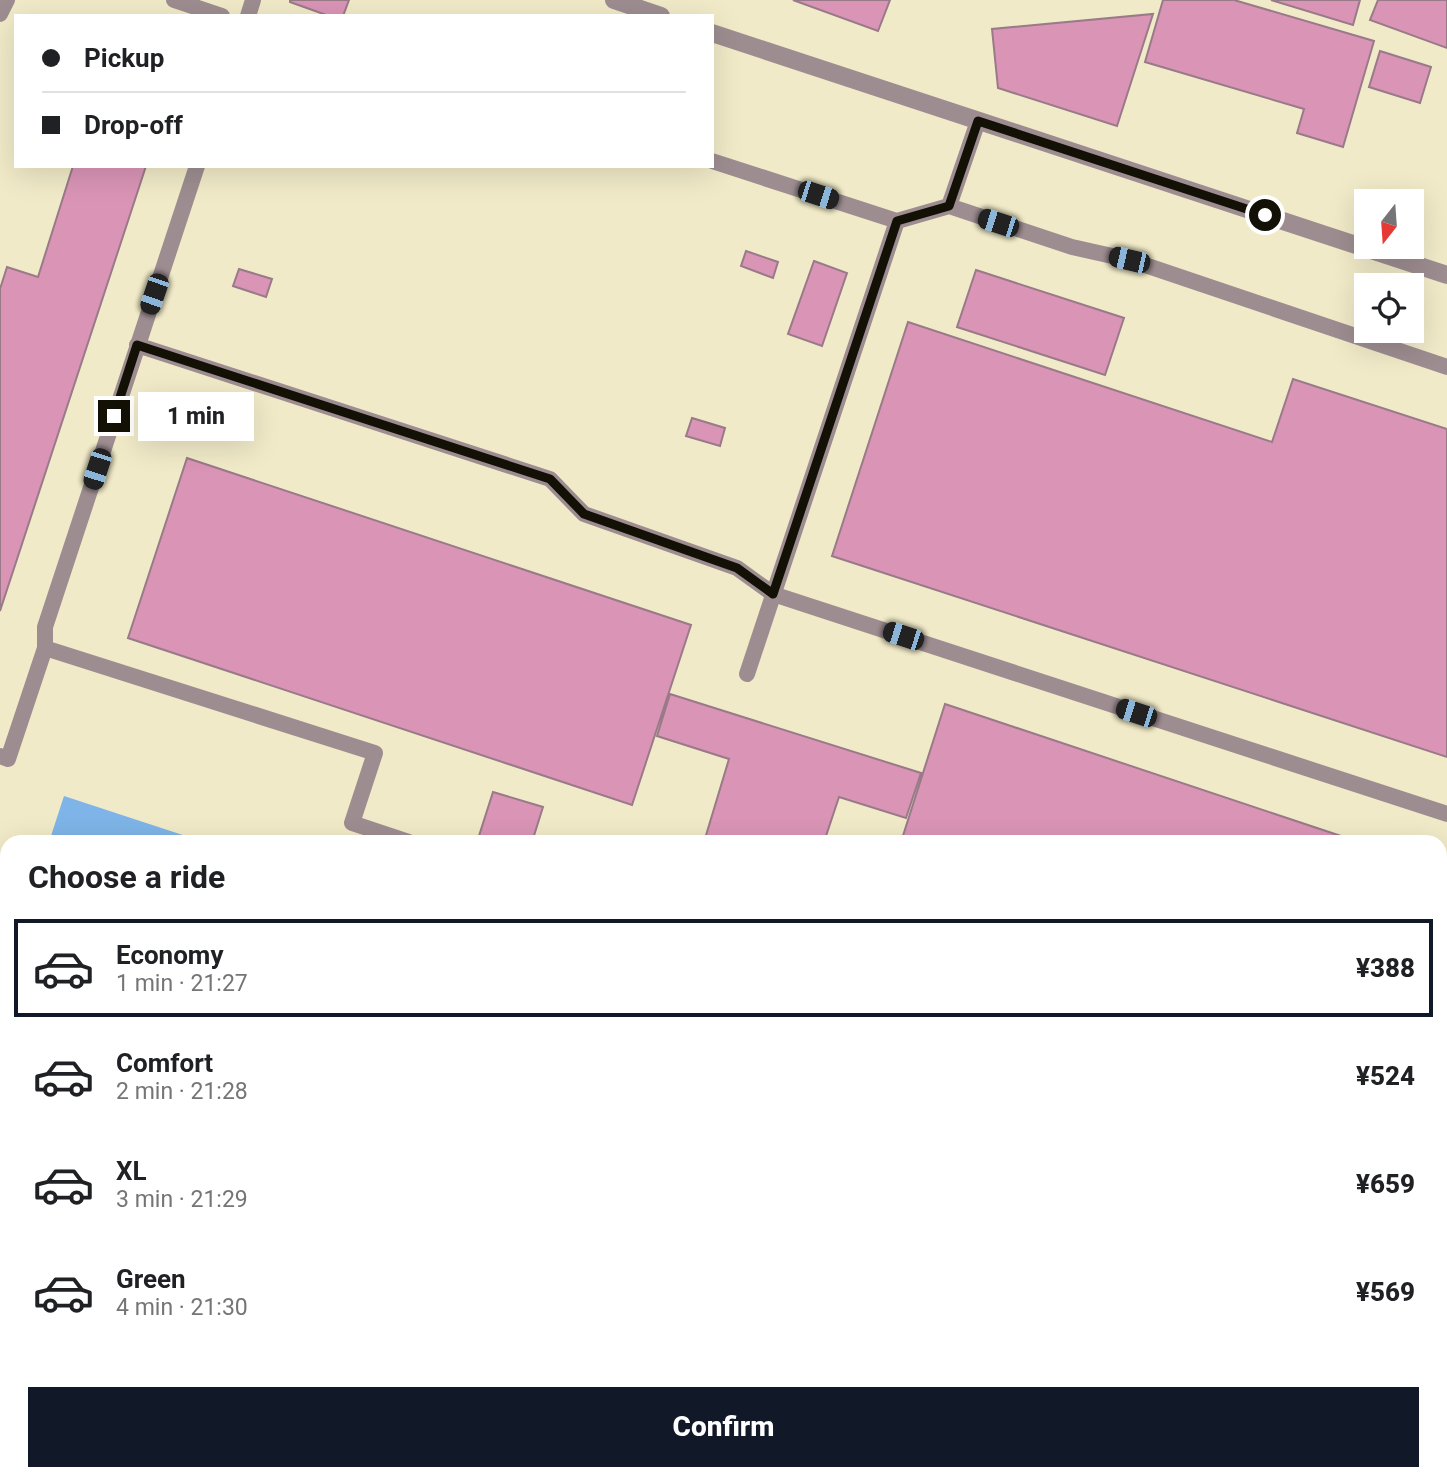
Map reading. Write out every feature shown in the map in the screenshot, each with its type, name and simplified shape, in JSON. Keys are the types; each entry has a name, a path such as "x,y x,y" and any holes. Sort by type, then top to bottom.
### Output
{"street":[{"path":"614,0 655,14"},
{"path":"714,34 1447,275"}],"lane":[{"path":"0,15 8,0"},
{"path":"173,0 216,14"},
{"path":"949,206 978,121"},
{"path":"714,162 897,221 949,206 1072,247 1129,260 1447,367"},
{"path":"0,756 8,759 45,648 45,627 196,168"},
{"path":"747,674 897,221"},
{"path":"137,345 550,479 584,514 737,568 773,594 1447,814"},
{"path":"45,648 375,753 352,823 388,835"}],"water":[{"path":"64,796 183,835 51,835"}],"building":[{"path":"349,0 344,14 323,14 290,2"},
{"path":"793,0 890,0 878,31"},
{"path":"1163,0 1234,0 1374,41 1343,147 1297,133 1304,109 1145,62"},
{"path":"1271,0 1360,0 1353,25"},
{"path":"1378,0 1447,0 1447,48 1370,20"},
{"path":"1153,14 1117,126 998,88 992,29"},
{"path":"1380,51 1431,67 1420,103 1369,87"},
{"path":"72,168 145,168 0,611 0,289 7,267 38,277"},
{"path":"746,251 778,262 773,278 741,266"},
{"path":"814,261 847,273 822,346 788,334"},
{"path":"239,269 272,279 266,297 233,286"},
{"path":"976,270 1124,318 1105,375 957,327"},
{"path":"908,322 1272,442 1293,379 1447,429 1447,757 832,556"},
{"path":"692,418 725,428 720,446 686,436"},
{"path":"187,458 691,625 632,805 128,638"},
{"path":"670,694 921,773 906,818 839,797 826,835 706,835 729,759 657,736"},
{"path":"945,704 1338,835 903,835"},
{"path":"493,792 543,807 534,835 479,835"}],"route":[{"path":"114,416 137,345 550,479 584,514 737,568 773,594 897,221 949,206 978,121 1265,215"}]}
